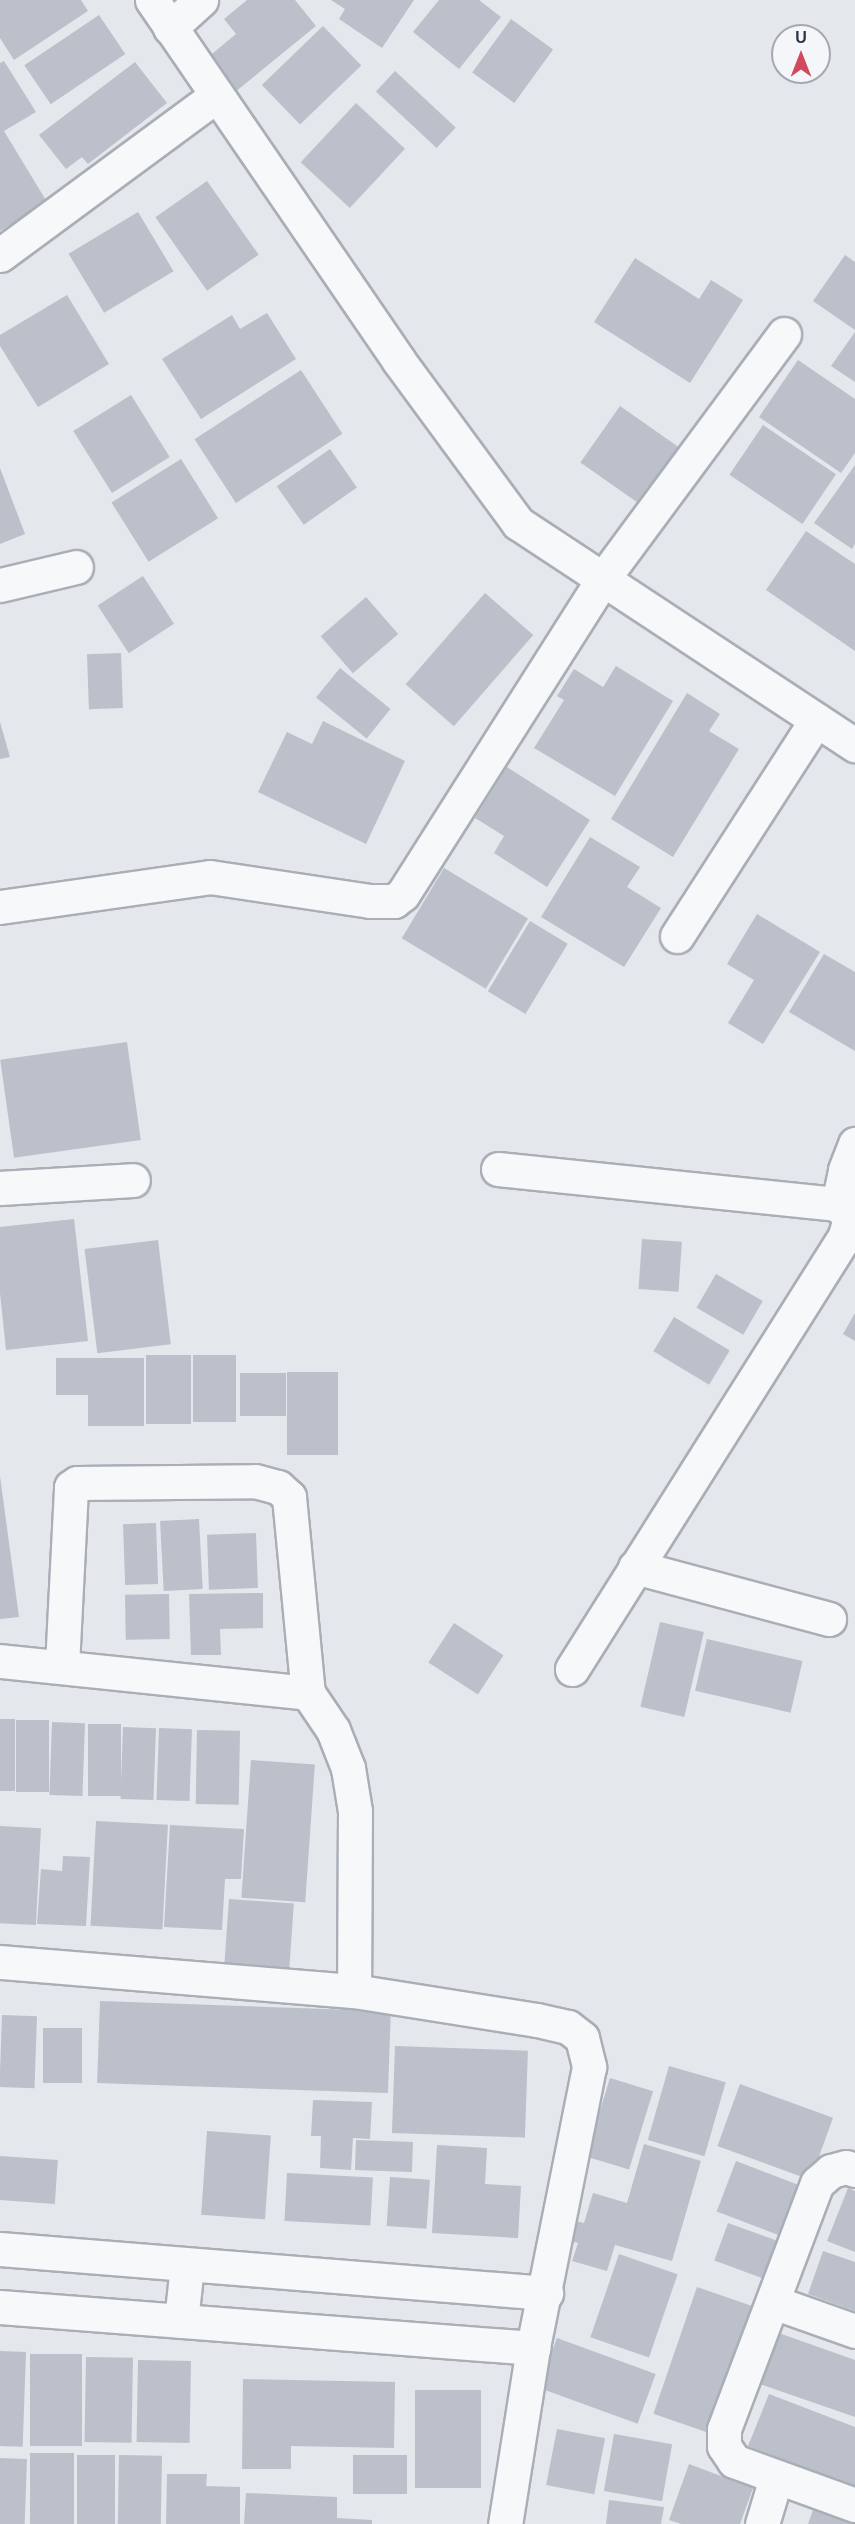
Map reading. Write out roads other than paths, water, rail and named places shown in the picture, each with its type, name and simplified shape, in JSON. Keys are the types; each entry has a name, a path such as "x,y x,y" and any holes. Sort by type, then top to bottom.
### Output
{"street":[{"path":"152,0 399,361 518,523 855,745"},
{"path":"170,28 201,0"},
{"path":"0,255 216,96"},
{"path":"0,907 210,877 370,901 394,901 403,894 602,580 784,334"},
{"path":"0,585 76,567"},
{"path":"677,936 816,720"},
{"path":"838,1204 844,1170 855,1144"},
{"path":"498,1169 838,1204 850,1218 845,1236 572,1669"},
{"path":"0,1188 133,1180"},
{"path":"62,1666 70,1487 77,1483 255,1481 278,1487 289,1497 308,1694 333,1730 348,1768 354,1811 354,1991"},
{"path":"635,1568 829,1619"},
{"path":"0,1661 308,1694"},
{"path":"0,1962 354,1991 537,2020 568,2027 582,2038 589,2067 546,2293 533,2348 505,2524"},
{"path":"855,2170 846,2167 831,2171 818,2183 724,2429 724,2446 734,2461 855,2505"},
{"path":"0,2248 187,2266 546,2293"},
{"path":"181,2321 187,2266"},
{"path":"773,2302 855,2331"},
{"path":"0,2307 533,2348"},
{"path":"762,2524 776,2478"}]}
